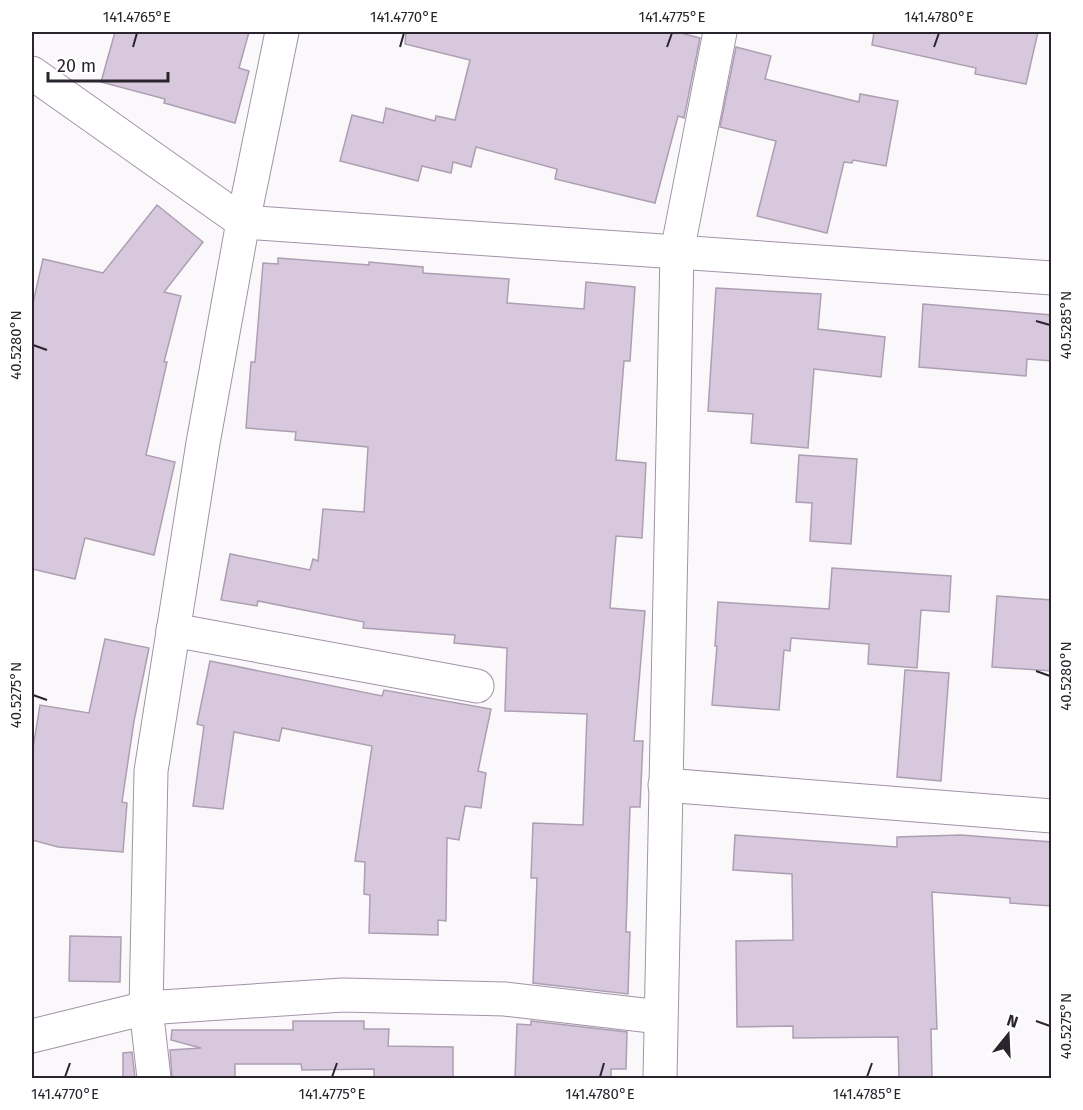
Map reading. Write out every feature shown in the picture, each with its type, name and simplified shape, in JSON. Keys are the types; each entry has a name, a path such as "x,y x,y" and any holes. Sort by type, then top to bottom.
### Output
{"street":[{"path":"154,1078 146,1008 151,771 203,443 243,222 282,32"},
{"path":"660,1078 677,252 720,32"},
{"path":"32,73 243,222 1052,278"},
{"path":"173,630 477,686"},
{"path":"665,785 1052,816"},
{"path":"32,1036 146,1008 343,995 505,999 660,1017"}],"building":[{"path":"115,32 249,32 239,68 249,71 235,123 164,103 165,99 101,82"},
{"path":"406,32 677,32 700,38 684,118 678,116 655,203 555,179 557,169 476,147 471,167 453,162 451,173 422,166 418,181 340,161 352,115 383,123 386,108 435,121 436,116 455,120 470,60 405,44"},
{"path":"874,32 1038,32 1026,84 975,74 976,68 872,45"},
{"path":"736,47 771,56 765,79 859,102 860,94 898,101 886,166 853,160 852,163 844,162 827,233 757,216 776,141 720,127"},
{"path":"157,205 203,242 164,292 181,296 164,362 167,362 146,455 175,462 154,555 85,538 75,579 32,569 32,307 43,259 103,273"},
{"path":"278,258 369,265 369,262 423,267 423,273 509,279 507,303 584,309 586,282 635,287 630,361 624,361 616,460 646,463 642,538 616,536 610,608 645,611 634,741 643,741 640,807 630,807 626,932 630,932 628,994 533,983 537,878 531,878 533,823 583,825 587,714 505,711 507,648 454,643 455,635 363,628 364,622 258,601 257,606 221,600 230,554 310,570 313,559 318,561 323,509 364,512 368,447 295,440 296,432 246,428 251,362 255,362 263,263 278,264"},
{"path":"716,288 821,294 818,329 885,337 881,377 814,369 808,448 751,443 753,414 708,411"},
{"path":"923,304 1052,315 1052,361 1027,359 1026,376 919,367"},
{"path":"799,455 857,459 851,544 810,541 812,503 796,502"},
{"path":"832,568 951,576 949,612 921,610 917,668 868,664 869,644 791,638 790,651 784,650 779,710 712,705 718,602 829,609"},
{"path":"997,596 1052,600 1052,671 992,667"},
{"path":"105,639 149,648 134,721 122,802 127,803 123,852 58,847 32,840 32,754 40,705 89,713"},
{"path":"210,661 382,696 384,690 491,709 478,771 486,773 481,808 465,806 459,840 447,838 446,921 438,920 438,935 369,933 370,895 364,894 365,862 355,861 372,746 282,728 279,741 234,732 223,809 193,806 204,726 197,724"},
{"path":"905,670 949,673 941,781 897,777"},
{"path":"735,835 897,847 897,837 961,835 1052,842 1052,906 1010,903 1010,898 932,892 937,1029 931,1029 932,1078 899,1078 898,1037 793,1038 793,1026 737,1027 736,941 793,940 792,874 733,870"},
{"path":"70,936 121,937 120,982 69,981"},
{"path":"293,1021 364,1021 364,1029 389,1029 388,1046 453,1047 453,1078 374,1078 374,1069 302,1070 301,1064 235,1064 235,1078 172,1078 170,1050 201,1048 171,1040 172,1030 293,1030"},
{"path":"531,1021 627,1032 626,1069 611,1069 611,1078 515,1078 517,1024 531,1025"},
{"path":"132,1052 135,1078 123,1078 123,1053"}]}
